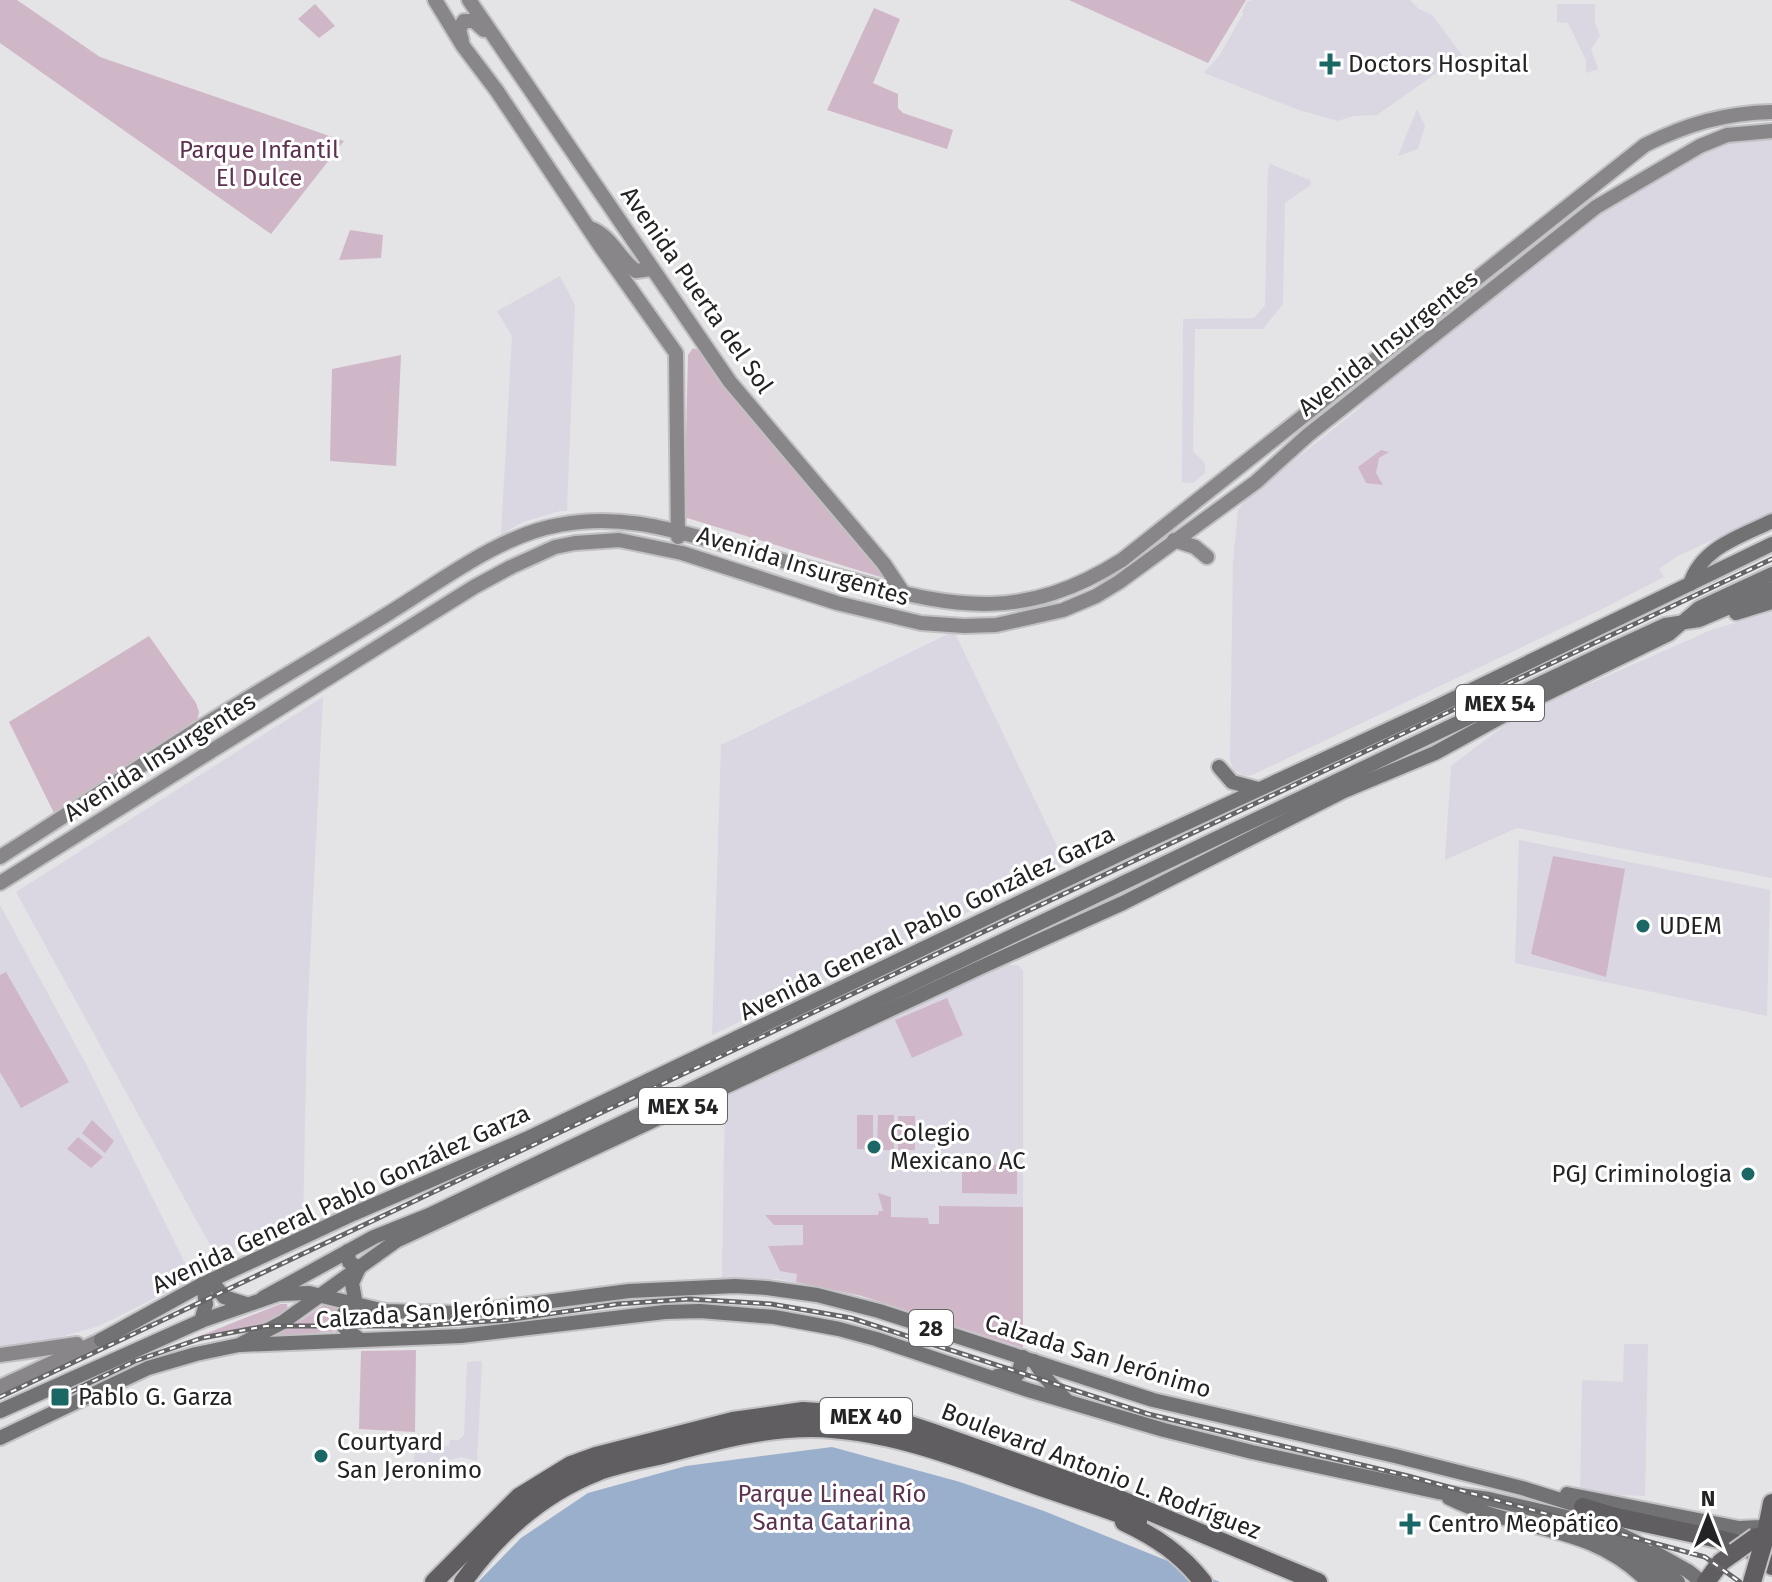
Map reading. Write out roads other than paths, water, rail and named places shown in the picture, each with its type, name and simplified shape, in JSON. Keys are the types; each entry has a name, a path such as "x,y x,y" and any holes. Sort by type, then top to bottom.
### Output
{"highway":[{"name":"Boulevard Antonio L. Rodríguez","path":"434,1582 519,1497 571,1465 628,1447 733,1421 803,1411 863,1415 901,1422 1117,1498 1318,1582"},
{"name":"Boulevard Antonio L. Rodríguez","path":"463,1582 498,1538 535,1505 564,1487 600,1471 756,1432 811,1428 878,1435 952,1456 1118,1512 1287,1582"},
{"path":"1059,1494 1159,1540 1203,1582"},
{"path":"1583,1507 1744,1536 1767,1529"},
{"name":"28","path":"1583,1507 1732,1542 1750,1549 1772,1569"},
{"path":"1704,1582 1721,1562 1767,1529"},
{"path":"1752,1582 1767,1529"},
{"path":"1719,1582 1725,1565 1735,1552"},
{"path":"1770,1582 1772,1569"}],"main road":[{"path":"435,0 463,46 676,353 677,531 682,553"},
{"name":"Avenida Puerta del Sol","path":"469,0 730,382 884,564 904,594"},
{"path":"463,46 460,25 467,19 491,35"},
{"name":"Avenida Insurgentes","path":"0,857 222,714 509,542 554,525 622,520 677,531 904,594 958,604 999,604 1053,594 1122,560 1645,145 1710,118 1772,112"},
{"path":"1743,132 1772,124"},
{"name":"Avenida Insurgentes","path":"0,883 511,567 555,547 605,540 646,544 901,620 955,626 996,625 1063,610 1096,596 1256,482 1308,435 1573,223 1673,161 1714,140 1743,132 1772,131"},
{"path":"1668,133 1666,150 1673,161"},
{"path":"1525,241 1541,238 1578,208 1603,203 1607,186 1641,157 1645,145"},
{"path":"589,228 607,238 636,271 651,269"},
{"path":"676,353 697,336"},
{"path":"603,519 610,528 605,540"},
{"path":"1690,584 1695,571 1716,548 1772,521"},
{"path":"1174,540 1195,547 1207,557"},
{"name":"Avenida General Pablo González Garza","path":"101,1340 207,1282 526,1139 1772,544"},
{"path":"753,575 749,569 750,562 755,556 762,555"},
{"name":"Avenida General Pablo González Garza","path":"239,1345 291,1317 396,1241 1110,909 1344,791 1435,753 1508,713 1669,634 1699,608 1772,574"},
{"name":"Avenida General Pablo González Garza","path":"263,1298 348,1251 1665,625 1699,620 1772,589"},
{"path":"1631,652 1653,648 1723,617 1772,602"},
{"path":"1219,767 1232,782 1258,789"},
{"path":"105,791 106,801 113,812"},
{"path":"75,809 82,813 88,827"},
{"path":"1110,909 1117,898 1194,857 1207,841 1220,809"},
{"path":"348,1251 349,1262 359,1268 352,1283 356,1305 345,1312 340,1320 346,1330 361,1341"},
{"path":"207,1282 224,1297 246,1304"},
{"path":"201,1321 207,1282"},
{"name":"Calzada San Jerónimo","path":"263,1298 285,1293 321,1295 385,1311 460,1313 629,1291 735,1286 817,1295 879,1311 1153,1400 1395,1456 1583,1507"},
{"path":"285,1293 292,1304 291,1317"},
{"name":"MEX 54","path":"0,1411 201,1321 263,1298"},
{"name":"Calzada San Jerónimo","path":"239,1345 461,1336 665,1312 726,1312 774,1317 839,1329 1138,1423 1470,1497"},
{"path":"0,1355 101,1340"},
{"path":"3,1386 101,1340"},
{"path":"973,1371 971,1360 981,1344"},
{"name":"MEX 54","path":"0,1438 148,1368 239,1345"},
{"path":"988,1376 1018,1374 1028,1359 1069,1402"},
{"path":"0,1363 9,1370 10,1375 3,1386"},
{"path":"1291,1459 1307,1455 1379,1472 1388,1468 1395,1456"},
{"path":"1438,1492 1470,1508 1590,1541 1609,1551 1648,1582"},
{"path":"1536,1492 1566,1494 1739,1528 1767,1529"},
{"path":"1470,1497 1485,1505 1601,1536 1616,1543 1661,1582"},
{"path":"1470,1497 1601,1525 1704,1582"},
{"path":"1636,1542 1678,1582"}],"water":[{"name":"Parque Lineal Río Santa Catarina","path":"832,1447 960,1482 1044,1511 1220,1582 478,1582 521,1538 588,1493 686,1466"}],"railway":[{"path":"0,1397 1772,559"},
{"path":"60,1397 135,1361 202,1338 266,1326 416,1326 506,1320 618,1304 689,1299 771,1304 851,1318 1148,1414 1408,1476 1705,1557 1740,1582"}],"place":[{"name":"Doctors Hospital","path":"1330,64"},
{"name":"UDEM","path":"1643,926"},
{"name":"Colegio Mexicano AC","path":"874,1147"},
{"name":"PGJ Criminologia","path":"1748,1174"},
{"name":"Pablo G. Garza","path":"60,1397"},
{"name":"Courtyard San Jeronimo","path":"321,1456"},
{"name":"Centro Meopático","path":"1410,1524"}],"park label":[{"name":"Parque Infantil El Dulce","path":"259,164"}]}
